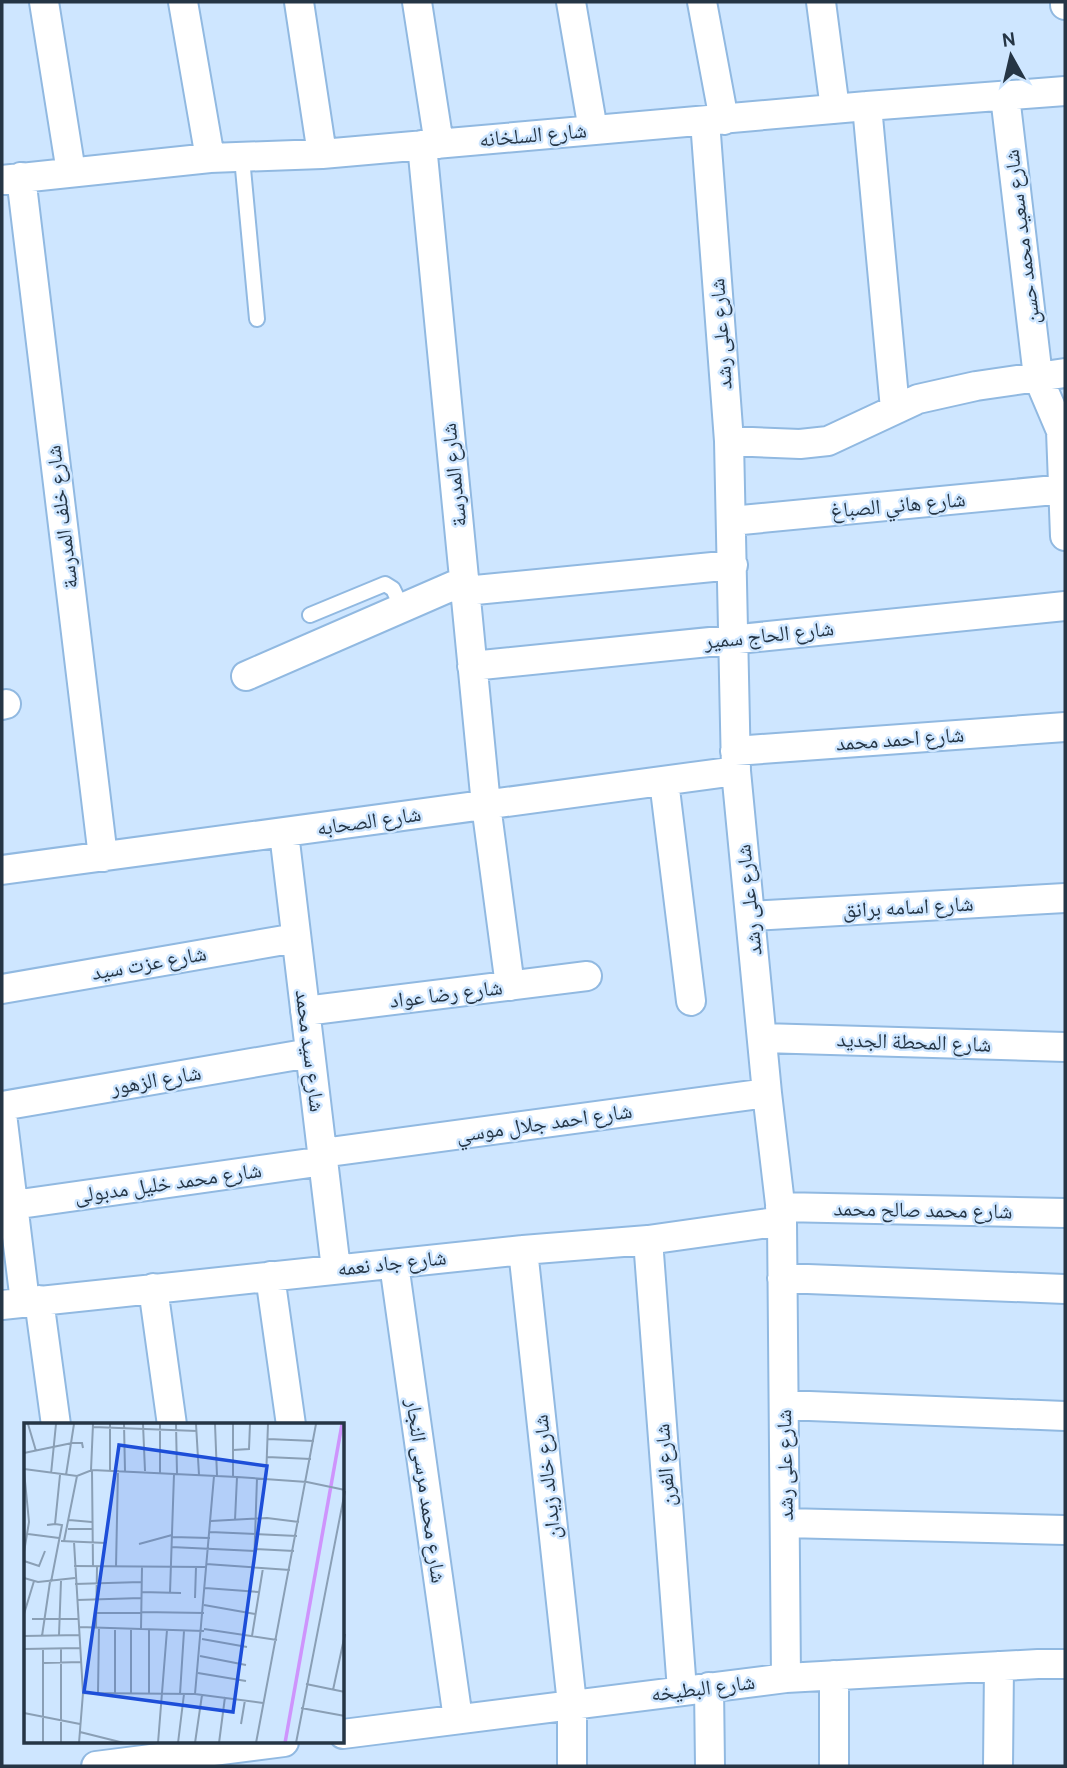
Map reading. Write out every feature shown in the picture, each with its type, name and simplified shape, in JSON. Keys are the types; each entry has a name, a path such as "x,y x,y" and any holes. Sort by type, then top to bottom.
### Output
{"street":[{"path":"44,2 71,172"},
{"path":"183,2 210,159"},
{"path":"299,2 322,154"},
{"name":"شارع المدرسة","path":"416,2 431,144 472,666 486,805 510,986"},
{"path":"571,2 593,130"},
{"name":"شارع على رشد","path":"702,2 714,121 729,441 735,638 735,761 766,1093 781,1214 786,1678"},
{"path":"821,2 835,109"},
{"name":"شارع السلخانه","path":"11,179 210,159 322,154 1065,91"},
{"name":"شارع سعيد محمد حسن","path":"1005,96 1061,431 1065,536"},
{"path":"867,106 895,409"},
{"name":"شارع خلف المدرسة","path":"11,179 103,857"},
{"path":"729,441 800,444 828,441 918,399 943,392 1052,375"},
{"name":"شارع هاني الصباغ","path":"732,522 1065,489"},
{"path":"246,676 402,608 465,586 733,565"},
{"name":"شارع الحاج سمير","path":"472,666 1065,606"},
{"name":"شارع احمد محمد","path":"735,761 1065,727"},
{"name":"شارع الصحابه","path":"2,870 664,781 735,761"},
{"path":"664,781 691,1001"},
{"name":"شارع سيد محمد","path":"284,832 336,1269"},
{"name":"شارع اسامه برانق","path":"751,916 1065,898"},
{"name":"شارع عزت سيد","path":"2,989 296,938"},
{"name":"شارع رضا عواد","path":"305,1011 587,976"},
{"name":"شارع المحطة الجديد","path":"762,1038 1065,1047"},
{"name":"شارع الزهور","path":"2,1106 310,1053"},
{"name":"شارع احمد جلال موسي","path":"323,1157 766,1093"},
{"path":"2,1114 22,1302 55,1423"},
{"name":"شارع محمد خليل مدبولى","path":"13,1205 323,1157"},
{"name":"شارع محمد صالح محمد","path":"781,1214 1065,1213"},
{"name":"شارع جاد نعمه","path":"22,1302 523,1250 648,1240 781,1214"},
{"name":"شارع الفرن","path":"648,1240 695,1688 710,1766"},
{"name":"شارع خالد زيدان","path":"523,1250 572,1704 572,1766"},
{"name":"شارع محمد مرسى النجار","path":"394,1264 458,1719"},
{"path":"270,1276 291,1423"},
{"path":"782,1278 1065,1289"},
{"path":"153,1288 172,1423"},
{"path":"784,1405 1065,1416"},
{"path":"785,1523 1065,1530"},
{"name":"شارع البطيخه","path":"345,1734 786,1678 1065,1664"},
{"path":"998,1766 999,1666"},
{"path":"834,1675 834,1766"},
{"path":"100,1744 103,1765"},
{"path":"96,1766 219,1746 252,1744"}],"lane":[{"path":"242,158 257,319"},
{"path":"310,615 386,584 393,589 402,608"}]}
